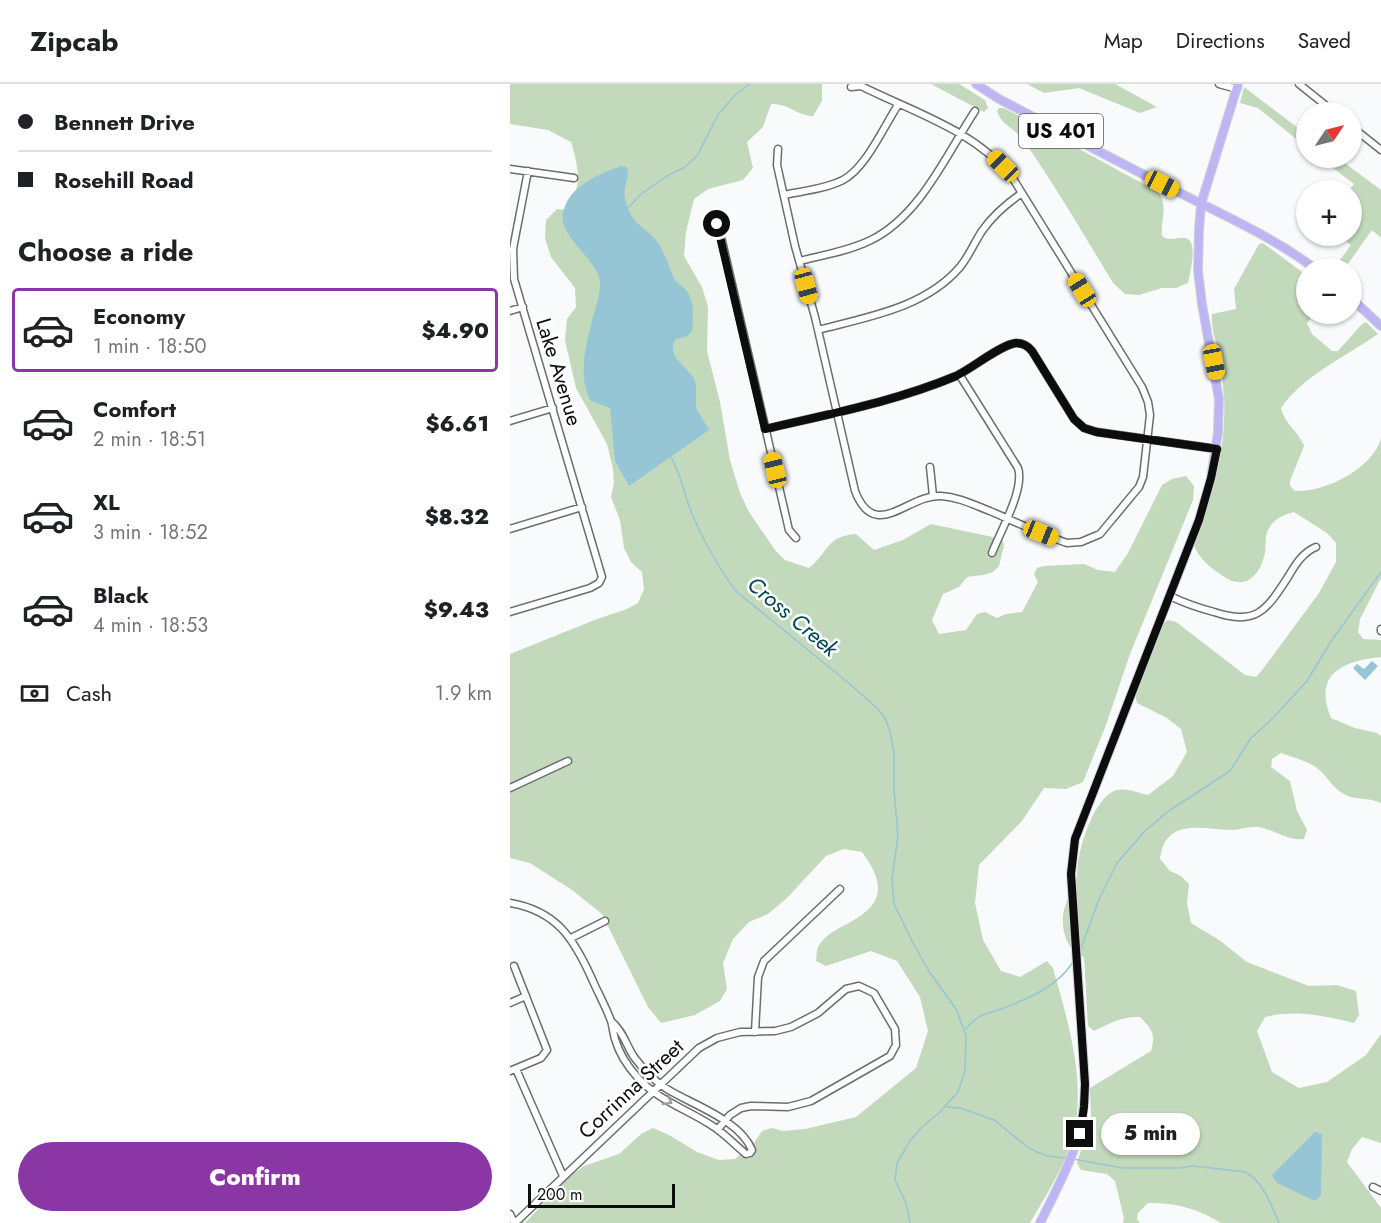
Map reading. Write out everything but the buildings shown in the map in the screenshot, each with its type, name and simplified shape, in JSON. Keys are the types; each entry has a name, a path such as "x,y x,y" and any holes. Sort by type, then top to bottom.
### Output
{"main road":[{"name":"US 401","path":"976,84 988,87 1201,204 1263,234 1299,258"},
{"path":"1040,1223 1076,1147 1084,1107 1085,1084 1071,874 1075,839 1205,501 1217,449 1219,399 1202,304 1198,271 1198,230 1201,204 1237,87"},
{"path":"1362,308 1381,326"}],"street":[{"path":"1219,84 1237,87"},
{"path":"1299,84 1322,102"},
{"path":"778,149 777,165 784,195 855,491 863,506 874,513 887,516 921,499 933,496 961,500 1067,543 1081,542 1100,534 1139,487 1143,477 1149,409 1142,387 1012,177 994,156 972,140 861,86 851,87"},
{"path":"784,195 835,183 852,173 861,163 898,105"},
{"path":"800,261 858,245 883,234 899,222 914,208 975,111"},
{"path":"1362,135 1381,150"},
{"path":"510,169 574,177"},
{"name":"Lake Avenue","path":"510,612 590,588 602,577 512,269 512,241 528,171"},
{"path":"818,330 890,310 933,291 963,264 982,230 993,216 1022,193"},
{"path":"717,224 789,530 796,537"},
{"path":"510,311 522,307"},
{"path":"765,429 896,398 959,374 1014,343 1024,345 1032,351 1078,424 1096,432 1217,449"},
{"path":"959,374 1019,471 1020,485 992,553"},
{"path":"510,421 553,408"},
{"path":"930,467 933,496"},
{"path":"510,529 582,507"},
{"path":"1170,596 1232,618 1250,617 1272,601 1298,562 1316,547"},
{"path":"510,789 568,761"},
{"path":"755,1032 758,977 764,961 840,889"},
{"path":"510,903 544,914 571,938 580,952 612,1022 614,1038 622,1055 638,1077 663,1099 718,1130 746,1154 750,1153 752,1150 747,1141 725,1121 660,1084 642,1067 619,1028 612,1022"},
{"path":"571,938 605,921"},
{"path":"514,966 547,1050 541,1058 513,1070 563,1176"},
{"name":"Corrinna Street","path":"514,1223 691,1054 708,1042 740,1032 775,1031 800,1023 820,1011 846,989 859,986 868,989 876,996 895,1029 897,1038 890,1056 811,1101 788,1107 747,1106 735,1111 718,1130"},
{"path":"510,1003 526,996"},
{"path":"1373,1187 1381,1191"},
{"path":"510,1214 514,1223"}],"green space":[{"path":"510,84 822,84 822,101 813,116 778,104 771,104 763,127 747,142 753,168 743,180 708,189 694,199 686,232 684,256 702,287 708,307 707,351 720,402 730,460 740,493 749,512 775,550 785,560 809,568 833,541 846,535 856,534 874,550 903,540 931,524 1002,539 1004,545 999,566 993,572 967,577 959,587 943,594 932,620 939,634 966,630 977,614 985,612 997,618 1022,612 1038,582 1034,574 1037,568 1084,564 1098,570 1115,572 1128,553 1162,485 1172,479 1186,476 1194,486 1193,500 1130,654 1106,725 1083,782 1066,789 1044,788 1022,821 979,865 975,903 983,940 1001,971 1020,977 1047,961 1053,968 1075,1059 1078,1104 1069,1149 1056,1178 1030,1223 525,1223 565,1180 584,1166 619,1154 641,1134 653,1128 697,1152 719,1160 735,1159 754,1143 762,1131 772,1128 783,1131 805,1129 856,1117 916,1068 928,1031 920,997 897,961 871,951 826,966 816,961 817,949 822,941 860,916 875,901 878,885 876,877 862,852 844,849 826,856 787,898 768,914 749,922 733,939 723,963 727,989 720,1001 695,1015 661,1023 648,1007 602,914 572,890 530,863 510,858 510,654 627,609 638,603 644,589 642,572 631,562 624,548 620,520 611,497 614,483 613,469 607,444 576,388 565,340 567,319 576,307 575,288 551,257 545,238 546,220 557,209 568,210 576,193 578,177 574,151 571,142 548,130 510,124"},
{"path":"931,84 959,84 985,100 988,108 984,112"},
{"path":"1027,84 1115,84 1157,107 1140,113 1079,88 1044,93"},
{"path":"1244,87 1296,126 1296,139 1258,108 1240,103"},
{"path":"999,108 1004,108 1158,192 1164,208 1162,236 1170,239 1185,238 1192,244 1188,283 1176,288 1162,288 1139,295 1125,294 1113,283 1059,193 1024,141 999,116 997,111"},
{"path":"1333,168 1351,168 1381,190 1381,238 1372,230 1362,244 1362,180 1349,180"},
{"path":"1263,243 1296,268 1296,324 1307,324 1312,334 1332,351 1338,351 1366,322 1378,334 1313,376 1290,396 1281,408 1285,419 1304,446 1290,481 1290,486 1295,491 1320,488 1346,476 1369,459 1381,438 1381,578 1360,619 1358,632 1363,639 1381,640 1381,657 1354,662 1335,672 1326,690 1326,703 1331,718 1381,736 1381,803 1344,794 1317,768 1281,753 1272,759 1271,767 1290,781 1297,811 1307,830 1304,839 1292,838 1259,827 1231,830 1187,828 1169,837 1163,846 1160,859 1170,871 1181,876 1189,884 1187,903 1191,923 1219,940 1247,962 1309,986 1337,985 1356,991 1359,1015 1354,1023 1321,1016 1288,1014 1265,1017 1257,1031 1272,1072 1299,1088 1327,1082 1366,1055 1381,1034 1381,1143 1362,1137 1352,1149 1347,1162 1381,1208 1381,1223 1221,1223 1186,1207 1148,1203 1138,1213 1137,1219 1140,1223 1123,1223 1124,1218 1115,1181 1107,1174 1081,1170 1077,1163 1091,1118 1090,1088 1151,1051 1153,1036 1140,1017 1121,1019 1094,1031 1088,1026 1084,957 1073,950 1069,944 1063,923 1064,910 1076,880 1083,841 1090,821 1106,797 1116,790 1130,790 1148,795 1173,776 1187,752 1181,729 1167,718 1137,703 1135,694 1162,624 1168,620 1176,622 1245,675 1256,677 1319,593 1336,562 1336,543 1327,533 1294,512 1279,518 1270,526 1261,565 1253,576 1243,582 1230,580 1214,570 1203,560 1194,546 1212,491 1223,436 1224,392 1212,314 1236,309 1234,289 1259,244"},
{"path":"1350,246 1361,246 1352,258 1341,258"},
{"path":"510,1218 525,1223 510,1223"}],"water":[{"path":"621,166 626,167 628,171 625,195 630,213 636,222 655,239 664,253 674,278 691,299 692,331 686,337 676,339 673,351 676,358 694,378 696,408 709,430 629,486 615,461 610,408 591,401 585,383 585,353 599,294 598,275 566,231 563,222 566,203 578,188 594,177"},
{"path":"1372,661 1378,666 1365,680 1353,668 1357,664 1364,669"},
{"path":"1315,1132 1322,1134 1321,1195 1315,1201 1277,1183 1272,1175"}],"waterway":[{"name":"Cross Creek","path":"628,208 641,194 685,167 697,156 718,115 734,96 750,84"},
{"name":"Cross Creek","path":"670,456 702,535 737,592 879,710 890,732 894,753 898,836 892,879 894,904 929,971 956,1009 966,1035 965,1071 958,1092 921,1128 897,1163 895,1180 906,1203 910,1223"},
{"path":"1080,951 1099,899 1117,863 1145,831 1170,810 1230,771 1251,738 1307,681 1332,640 1381,572"},
{"path":"966,1029 980,1016 1043,990 1060,977 1073,962"},
{"path":"947,1107 960,1108 994,1120 1030,1149 1047,1156 1066,1158"},
{"path":"1073,1159 1123,1168 1193,1166 1245,1172 1261,1187 1279,1223"}],"route":[{"path":"717,224 765,429 896,398 924,389 959,374 1008,345 1018,343 1027,346 1032,351 1072,416 1084,428 1096,432 1217,449 1199,520 1075,839 1071,862 1072,902 1085,1084 1080,1134"}]}
